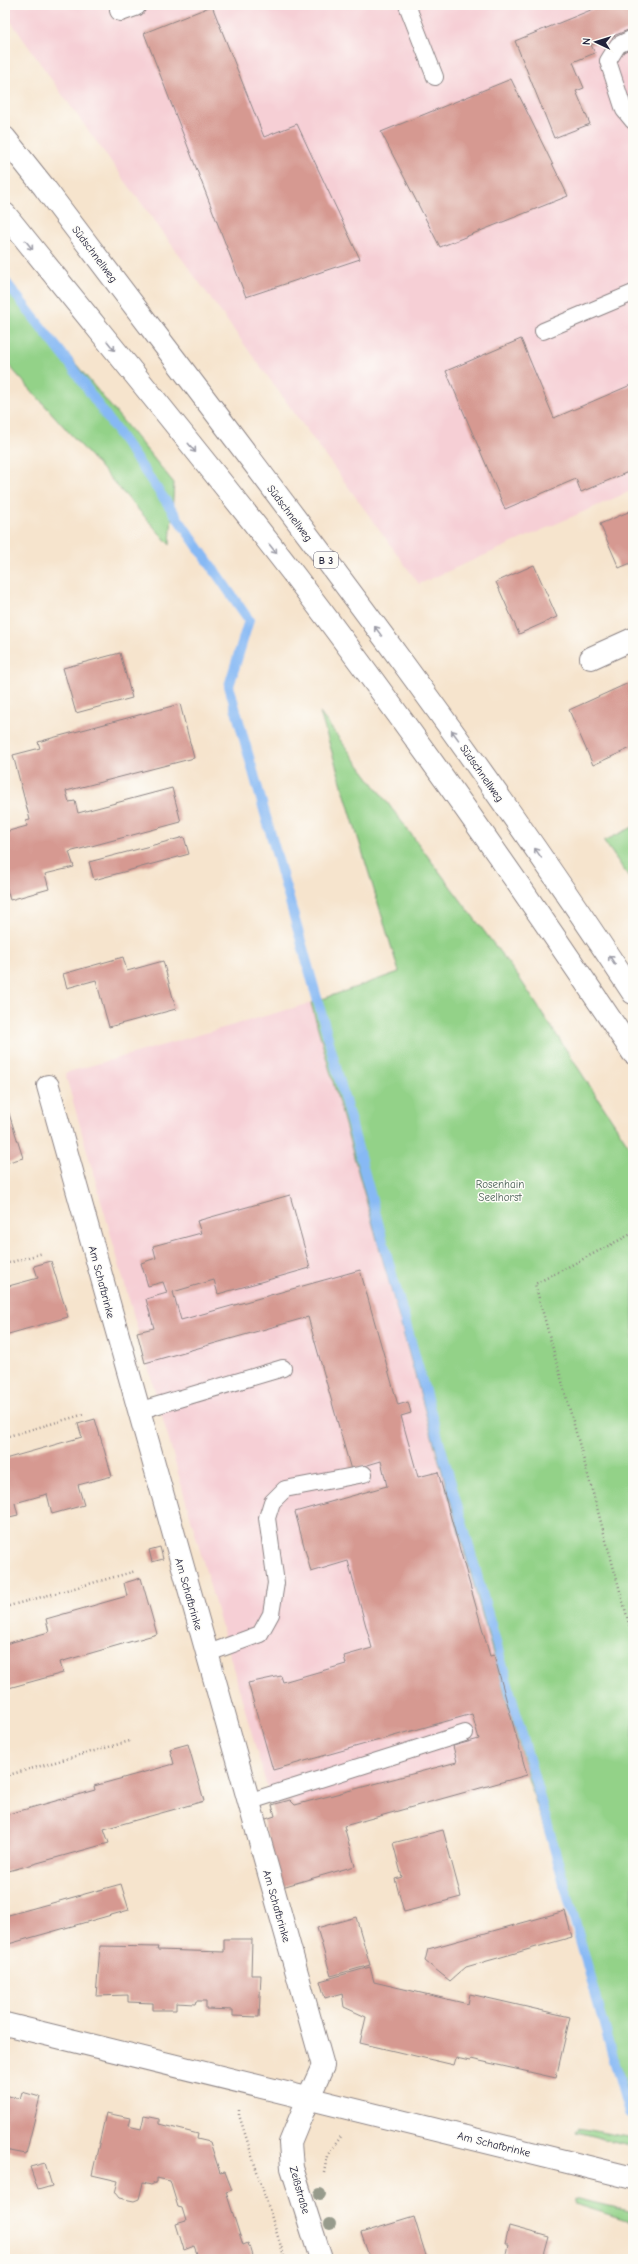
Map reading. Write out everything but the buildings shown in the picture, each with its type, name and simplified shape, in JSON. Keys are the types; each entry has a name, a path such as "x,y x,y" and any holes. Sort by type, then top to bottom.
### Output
{"main road":[{"name":"Südschnellweg","path":"5,138 44,187 322,555 450,728 590,927 633,993"},
{"path":"5,214 294,576 430,758 561,944 633,1053"},
{"path":"591,658 633,639"},
{"name":"Am Schafbrinke","path":"48,1086 206,1654 323,2066 308,2099"},
{"name":"Am Schafbrinke","path":"5,2024 633,2178"},
{"name":"Zeißstraße","path":"308,2099 290,2143 292,2168 321,2259"}],"lane":[{"path":"407,5 434,77"},
{"path":"633,38 618,45 608,60 624,110 633,121"},
{"path":"543,331 633,293"},
{"path":"138,1411 283,1368"},
{"path":"206,1654 260,1634 271,1614 276,1584 267,1518 272,1502 285,1489 364,1474"},
{"path":"248,1802 465,1734"}],"path":[{"path":"633,1233 535,1284 633,1638"},
{"path":"5,1264 43,1253"},
{"path":"5,1437 84,1414"},
{"path":"5,1607 136,1571"},
{"path":"5,1776 130,1741"},
{"path":"239,2105 239,2115 285,2259"},
{"path":"324,2176 327,2156 345,2130"}],"shaded area":[{"path":"5,5 633,5 633,490 419,584 61,93 5,13"},
{"path":"311,1003 527,1775 344,1826 275,1816 65,1073"}],"green space":[{"path":"5,278 174,483 170,545 5,361"},
{"name":"Rosenhain Seelhorst","path":"320,713 520,979 633,1152 633,2106 527,1775 311,1003 399,972"},
{"path":"633,827 633,883 604,841"},
{"path":"578,2128 633,2138 633,2146 576,2132"},
{"path":"575,2198 633,2212 633,2222 575,2204"}],"waterway":[{"path":"5,281 67,360 249,620 229,686 326,1030 393,1278 629,2113"}]}
